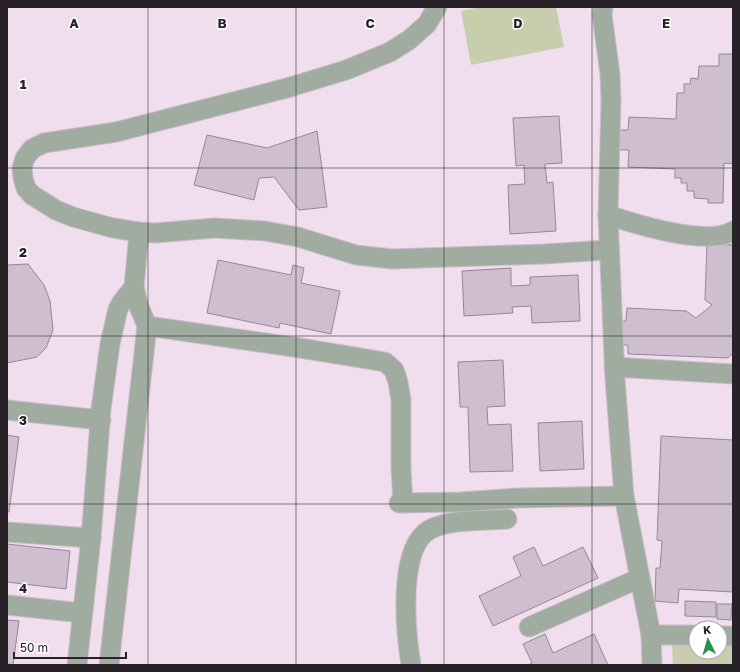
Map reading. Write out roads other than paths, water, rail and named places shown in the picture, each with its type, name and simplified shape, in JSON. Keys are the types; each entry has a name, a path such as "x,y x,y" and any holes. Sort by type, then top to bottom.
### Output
{"street":[{"path":"437,7 427,24 409,40 390,52 346,70 287,88 116,132 44,144 32,149 22,168 22,178 26,188 32,195 56,210 73,217 113,228 139,232 170,232 215,228 265,231 298,237 356,255 392,259 544,254 608,250"},
{"path":"601,10 610,74 611,101 608,250 614,367 624,496 651,635 652,665"},
{"path":"608,216 641,226 685,235 714,236 733,231"},
{"path":"109,665 147,326 138,304 134,286 139,232"},
{"path":"76,665 91,538 101,414 110,344 118,309 134,286"},
{"path":"147,326 294,346 385,362 394,370 401,400 401,503 461,502 517,498 624,496"},
{"path":"614,367 733,374"},
{"path":"7,410 101,414"},
{"path":"410,665 405,610 410,562 417,541 428,530 447,523 507,519"},
{"path":"7,532 91,538"},
{"path":"529,627 640,578"},
{"path":"7,605 82,613"},
{"path":"651,635 688,635"}]}
